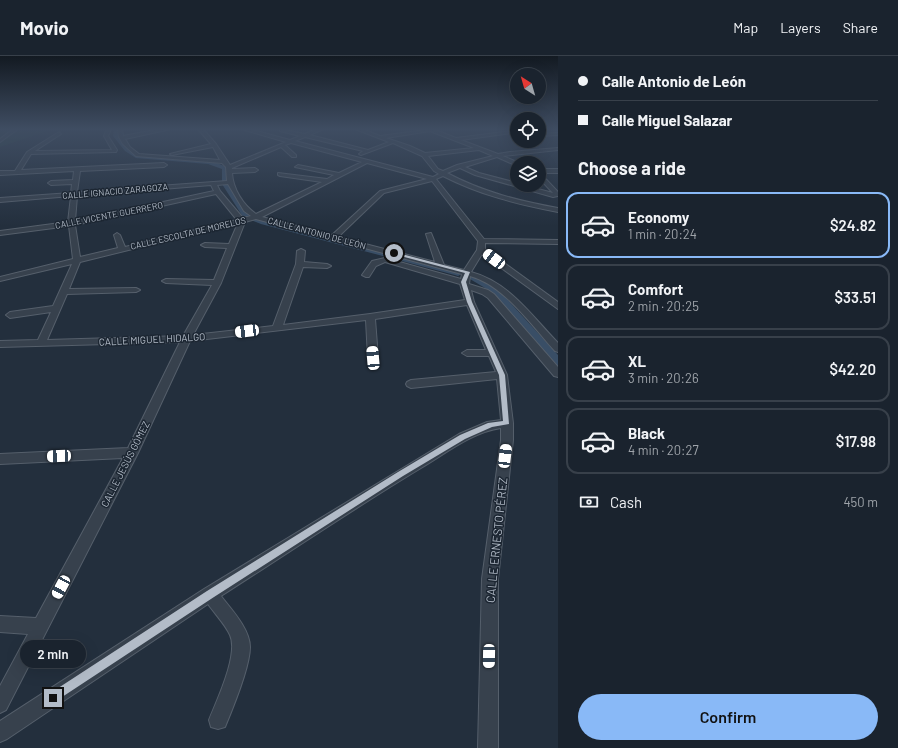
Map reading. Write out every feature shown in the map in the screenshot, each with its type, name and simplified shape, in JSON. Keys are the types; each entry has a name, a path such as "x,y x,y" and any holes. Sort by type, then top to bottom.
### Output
{"street":[{"path":"17,172 24,161"},
{"path":"147,166 154,161"},
{"path":"208,161 224,162 230,169 255,170"},
{"path":"230,169 248,161"},
{"name":"CALLE ESCOLTA DE MORELOS","path":"0,279 249,219 366,161"},
{"path":"368,161 433,179 482,241 481,250 465,279"},
{"path":"429,161 441,174 469,187 526,204 558,210"},
{"path":"333,238 382,192 433,179 459,166 477,161"},
{"path":"43,172 48,163"},
{"path":"0,173 164,165"},
{"path":"459,166 477,174 510,183"},
{"path":"298,167 340,175"},
{"path":"227,182 230,169"},
{"path":"42,343 77,260 71,224 77,170"},
{"path":"546,170 558,171"},
{"path":"280,174 329,181"},
{"path":"51,183 76,182"},
{"name":"CALLE IGNACIO ZARAGOZA","path":"0,200 227,182"},
{"name":"CALLE ANTONIO DE LEÓN","path":"227,182 246,210 249,219 440,265 465,279"},
{"path":"545,192 557,194 546,182"},
{"path":"214,183 217,192 249,219"},
{"name":"CALLE VICENTE GUERRERO","path":"0,233 71,224 217,192"},
{"name":"CALLE JESÚS GÓMEZ","path":"0,704 132,453 186,339 217,283 233,246 249,219"},
{"path":"429,234 440,265"},
{"path":"116,235 122,249"},
{"path":"482,241 558,242"},
{"path":"205,245 233,246"},
{"path":"481,250 558,306"},
{"path":"277,328 300,264 301,251"},
{"path":"366,275 372,263 385,260 465,279 491,296 558,374"},
{"path":"300,264 327,266"},
{"path":"465,279 478,276 498,286 513,300 558,349"},
{"name":"CALLE ERNESTO PÉREZ","path":"465,279 470,302 502,375 507,423 507,440 490,579 488,748"},
{"path":"166,281 217,283"},
{"path":"64,292 136,290"},
{"name":"CALLE MIGUEL HIDALGO","path":"0,344 186,339 370,317 470,302"},
{"path":"10,315 58,308"},
{"path":"370,317 373,358"},
{"path":"467,353 493,353"},
{"path":"411,384 502,375"},
{"path":"0,732 210,594 401,474 463,437 490,425 507,423"},
{"path":"0,459 132,453"},
{"path":"210,594 237,630 242,646 236,673 218,720"},
{"path":"0,624 40,628"}],"waterway":[{"path":"199,161 209,162 225,168 225,184 246,215 264,222 458,273"},
{"path":"473,277 493,289 558,362"}],"route":[{"path":"53,698 210,594 401,474 463,437 490,425 507,423 502,375 470,302 464,282 467,272 394,253"}]}
